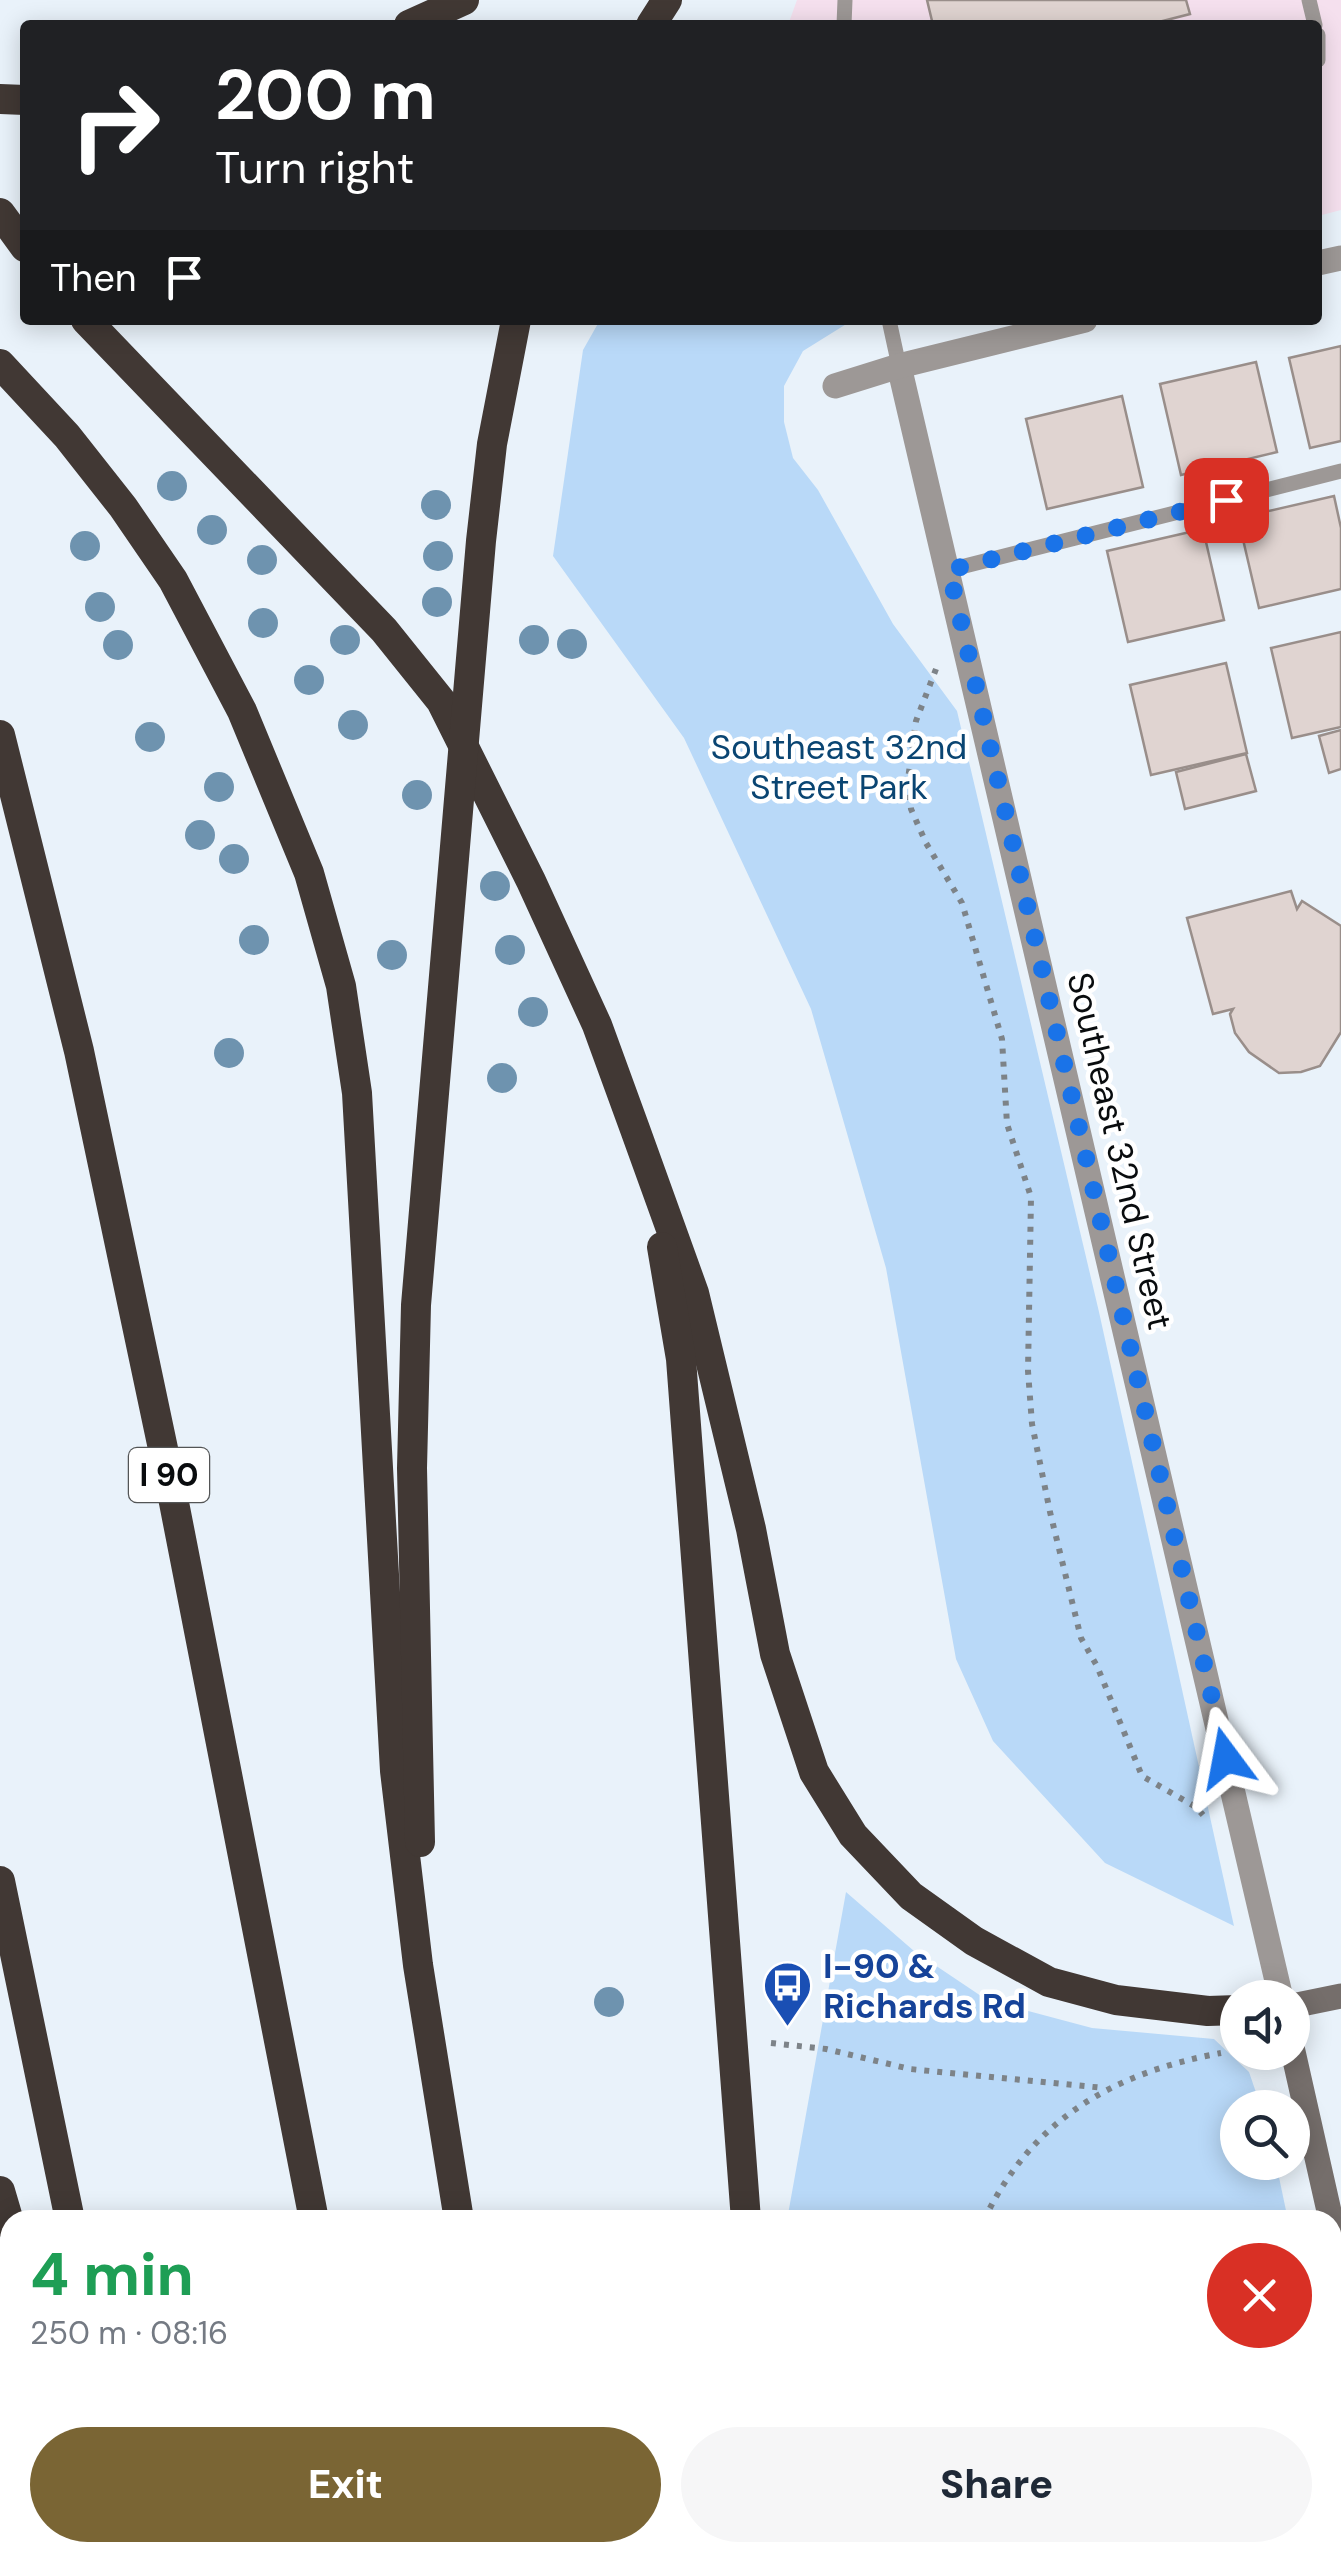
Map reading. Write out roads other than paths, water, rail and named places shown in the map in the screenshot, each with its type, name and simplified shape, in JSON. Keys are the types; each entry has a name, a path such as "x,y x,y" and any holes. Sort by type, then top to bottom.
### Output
{"highway":[{"path":"420,20 464,0"},
{"path":"0,213 20,240"},
{"path":"91,325 384,630 440,701 531,880 597,1025 694,1293 751,1528 775,1654 814,1772 853,1835 911,1896 974,1941 1049,1982 1116,2000 1220,2011"},
{"path":"418,1966 420,1766 412,1468 416,1324 481,541 492,444 515,325"},
{"path":"0,364 66,436 123,507 173,580 242,711 309,873 341,986 357,1094 395,1772 418,1966 458,2210"},
{"name":"I 90","path":"0,736 79,1051 169,1477 312,2210"},
{"path":"636,1132 665,1260 681,1359 745,2210"},
{"path":"0,1881 68,2210"}],"street":[{"path":"835,386 1065,325"},
{"name":"Southeast 32nd Street","path":"900,366 1277,1980"},
{"path":"1310,2002 1341,1996"},
{"path":"1297,2070 1329,2210"}],"lane":[{"name":"Southeast 32nd Street","path":"890,325 900,366"},
{"path":"949,570 1341,471"}],"place":[{"name":"I-90 & Richards Rd","path":"788,2028"}],"park label":[{"name":"Southeast 32nd Street Park","path":"839,767"}]}
